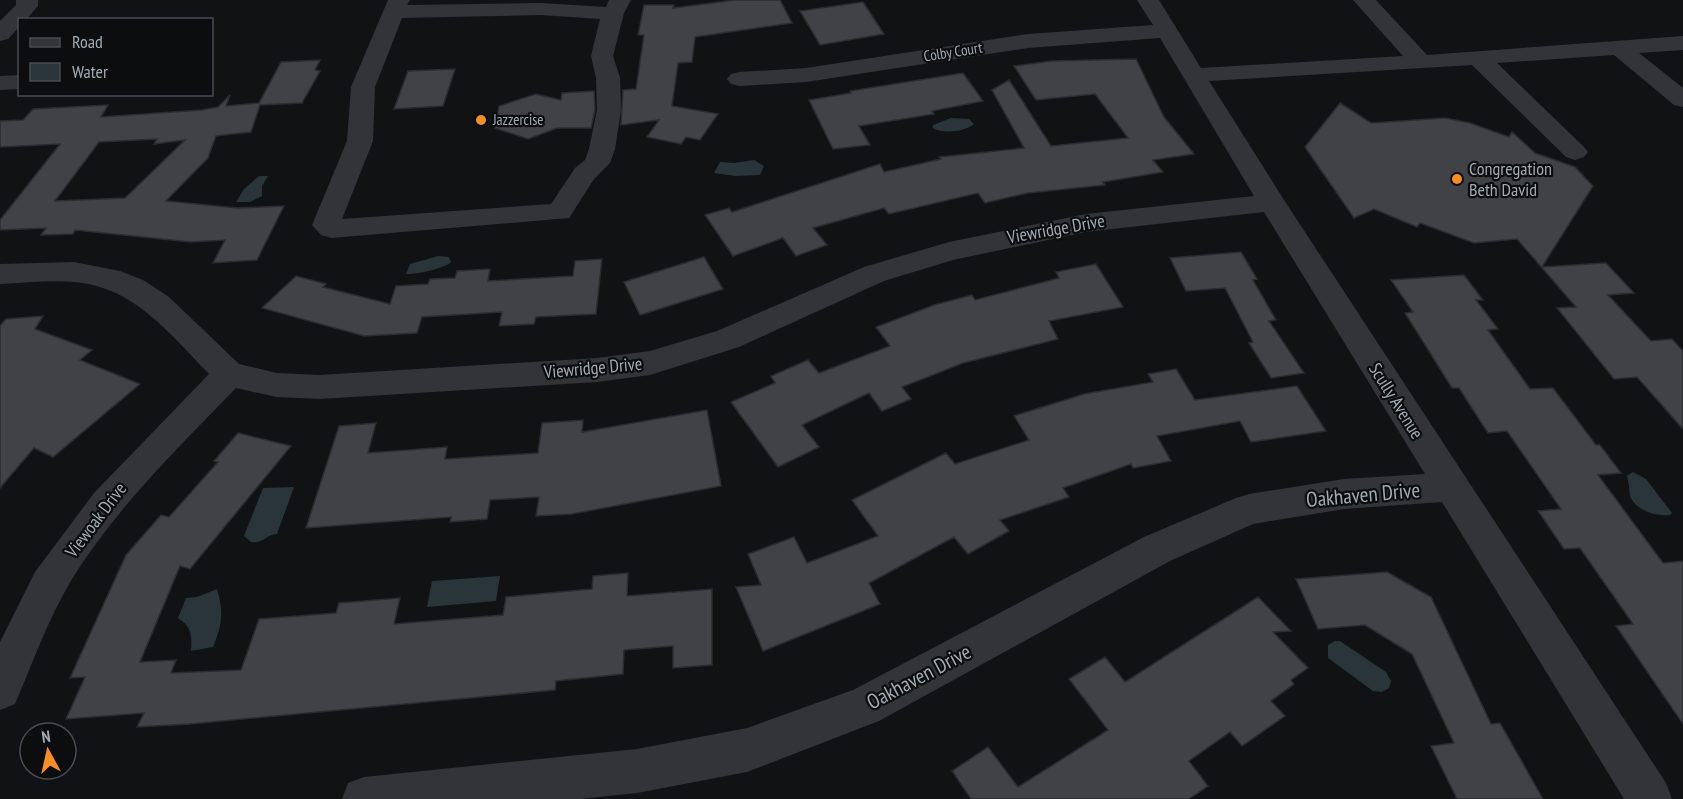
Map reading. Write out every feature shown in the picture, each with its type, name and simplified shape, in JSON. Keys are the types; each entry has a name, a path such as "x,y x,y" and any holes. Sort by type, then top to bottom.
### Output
{"street":[{"path":"0,12 17,0"},
{"path":"0,34 27,6 27,0"},
{"name":"Scully Avenue","path":"1148,0 1272,203 1650,799"},
{"path":"1364,0 1421,62"},
{"path":"397,6 541,9 572,13 616,6 602,56 608,78 609,110 602,149 597,163 584,174 559,212 331,229 326,225 360,141 363,87 397,6"},
{"name":"Colby Court","path":"739,79 806,75 1028,41 1167,31"},
{"path":"1194,75 1421,62 1683,43"},
{"path":"1618,47 1683,100"},
{"path":"1478,58 1575,152"},
{"path":"0,83 18,82"},
{"name":"Viewridge Drive","path":"229,374 278,385 320,387 631,368 705,348 801,305 903,265 968,246 1068,225 1189,209 1272,203"},
{"path":"0,274 74,272 110,278 134,287 158,303 229,374"},
{"name":"Viewoak Drive","path":"0,690 22,636 69,553 132,473 229,374"},
{"name":"Oakhaven Drive","path":"364,799 637,771 747,750 864,706 1157,549 1249,508 1344,494 1451,487"}],"water":[{"path":"951,118 969,119 974,124 954,131 933,128 933,125"},
{"path":"754,160 764,166 760,175 735,176 714,173 720,162 734,163"},
{"path":"259,176 268,176 262,186 262,196 250,202 236,202 244,189"},
{"path":"438,256 449,257 451,262 430,271 406,274 410,264"},
{"path":"1633,472 1646,479 1672,513 1670,515 1653,514 1636,505 1630,495 1627,476"},
{"path":"294,487 277,534 255,542 251,542 244,536 263,488"},
{"path":"500,576 496,601 427,607 432,581"},
{"path":"217,589 221,618 213,647 191,651 190,632 178,618 186,598 197,597"},
{"path":"1340,641 1386,672 1391,681 1389,688 1382,692 1373,691 1328,658 1328,645"}],"building":[{"path":"735,0 780,0 792,23 695,37 692,62 678,63 672,106 718,114 700,140 686,137 681,144 647,137 659,120 621,125 623,90 636,89 644,35 638,35 644,5 674,5 673,8"},
{"path":"863,2 884,34 820,45 800,11"},
{"path":"1136,59 1164,117 1194,154 1153,160 1163,172 1103,182 1105,185 1028,193 985,203 978,193 889,214 884,208 813,228 827,245 796,256 783,238 733,256 705,215 729,208 732,212 880,164 884,172 941,159 939,157 1024,148 992,90 1009,80 1051,146 1128,138 1095,94 1036,100 1014,66 1052,61"},
{"path":"320,60 315,70 320,71 302,103 260,105 251,132 216,136 208,158 166,201 237,208 284,206 257,260 213,263 225,240 191,242 75,230 73,234 41,235 46,228 0,230 0,220 60,144 0,147 0,121 23,120 33,109 108,105 101,117 202,110 218,107 230,95 226,106 259,103 281,62","holes":["157,139 154,144 185,140 125,198 55,201 99,142"]},
{"path":"455,69 443,106 394,109 408,71"},
{"path":"963,73 983,101 932,111 934,114 859,126 870,145 833,149 809,100 851,93 850,91"},
{"path":"594,91 595,110 591,128 557,128 528,139 495,128 499,106 536,94 561,100 562,93"},
{"name":"Congregation Beth David","path":"1340,103 1371,123 1445,118 1470,123 1509,137 1512,132 1535,153 1575,167 1593,186 1542,267 1606,263 1634,293 1608,295 1651,341 1672,339 1683,351 1683,429 1637,377 1614,379 1557,308 1576,307 1517,239 1474,243 1420,223 1417,227 1374,209 1354,218 1305,147"},
{"path":"1241,252 1257,279 1253,280 1276,320 1269,321 1304,373 1271,378 1249,343 1253,342 1225,288 1186,291 1170,258"},
{"path":"704,257 723,289 640,315 624,282"},
{"path":"602,259 596,314 536,317 534,324 499,326 502,312 422,317 417,333 364,336 262,308 296,276 326,284 323,287 390,304 396,286 428,284 430,279 455,278 457,271 490,269 488,281 573,276 575,261"},
{"path":"1096,264 1123,307 1049,321 1058,339 963,363 902,387 911,399 882,411 869,393 802,425 819,447 778,467 731,402 775,383 771,376 808,360 819,373 890,346 876,327 934,305 972,295 975,300 1059,278 1056,272"},
{"path":"1464,275 1483,300 1476,300 1498,329 1488,330 1530,389 1553,388 1596,445 1600,445 1621,473 1598,475 1663,563 1683,561 1683,724 1616,626 1633,624 1580,548 1564,549 1538,511 1561,509 1507,431 1488,433 1459,388 1452,388 1405,313 1413,312 1391,280"},
{"path":"43,316 35,329 92,350 80,360 140,384 53,457 34,448 0,488 0,326 6,319"},
{"path":"1176,369 1195,400 1297,386 1326,431 1251,442 1240,421 1157,436 1171,461 1133,468 1131,464 1063,488 1069,497 1000,520 1009,531 968,554 954,537 869,583 880,604 763,651 736,587 761,585 748,554 794,537 807,563 878,536 852,500 946,453 955,464 1029,440 1014,416 1084,394 1153,382 1148,374"},
{"path":"707,410 721,486 572,514 536,516 539,497 490,500 487,519 450,522 451,517 306,528 339,426 376,423 368,453 447,447 445,459 538,453 542,423 583,420 582,432"},
{"path":"238,433 291,446 190,569 180,566 140,662 176,660 171,673 241,670 259,619 336,613 339,603 400,598 394,624 503,615 506,597 592,589 593,576 628,573 627,596 712,589 712,665 673,668 673,646 624,650 623,674 556,681 555,690 190,724 137,727 144,713 66,719 85,677 70,678 126,555 161,515 169,517 218,462 214,461"},
{"path":"1387,572 1431,597 1491,724 1500,723 1543,799 1457,799 1431,746 1454,743 1412,654 1365,625 1318,629 1296,579"},
{"path":"1258,597 1291,631 1273,632 1308,668 1291,680 1294,684 1271,701 1285,716 1242,746 1230,732 1189,761 1208,786 1189,799 971,799 952,771 988,747 1018,787 1108,730 1069,679 1105,657 1125,682"}],"place":[{"name":"Jazzercise","path":"481,120"},
{"name":"Congregation Beth David","path":"1457,179"}]}
